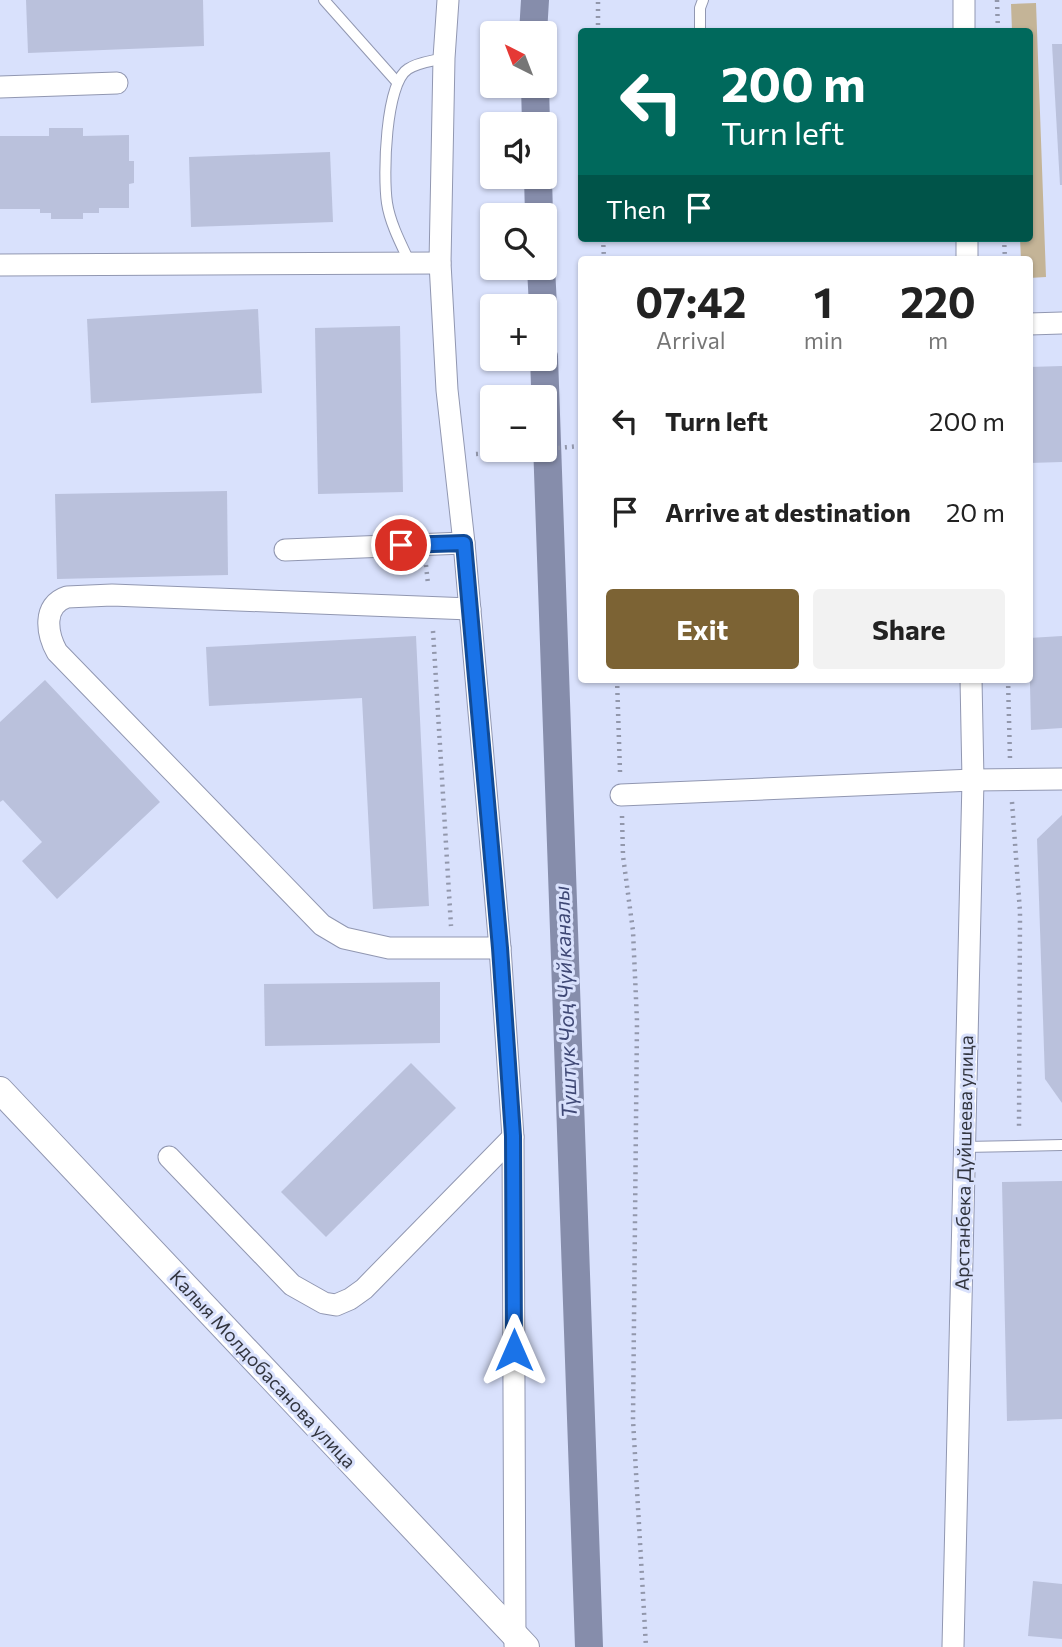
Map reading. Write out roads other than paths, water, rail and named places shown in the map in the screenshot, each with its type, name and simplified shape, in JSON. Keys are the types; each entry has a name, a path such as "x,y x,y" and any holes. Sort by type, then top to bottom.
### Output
{"street":[{"path":"447,0 440,262 447,390 464,543 500,948 513,1136 519,1643"},
{"path":"964,0 964,28"},
{"path":"0,87 117,83"},
{"path":"0,265 440,262"},
{"path":"1033,324 1062,323"},
{"path":"285,550 464,543"},
{"path":"470,609 112,595 62,598 52,608 49,626 50,640 57,652 322,925 344,938 389,948 500,948"},
{"name":"Арстанбека Дуйшеева улица","path":"953,1647 973,780 971,683"},
{"path":"621,795 973,780 1062,779"},
{"name":"Калыя Молдобасанова улица","path":"0,1090 519,1643"},
{"path":"169,1157 292,1285 324,1303 336,1304 350,1299 364,1289 513,1136"}],"lane":[{"path":"324,0 397,81"},
{"path":"700,28 700,8 703,0"},
{"path":"410,263 387,203 388,126 397,81 407,69 444,58"},
{"path":"964,1147 1062,1144"}],"waterway":[{"name":"Түштүк Чоң Чүй каналы","path":"534,21 535,0"},
{"name":"Түштүк Чоң Чүй каналы","path":"535,98 536,112"},
{"name":"Түштүк Чоң Чүй каналы","path":"538,189 539,203"},
{"name":"Түштүк Чоң Чүй каналы","path":"542,280 542,294"},
{"name":"Түштүк Чоң Чүй каналы","path":"544,371 589,1647"}]}
